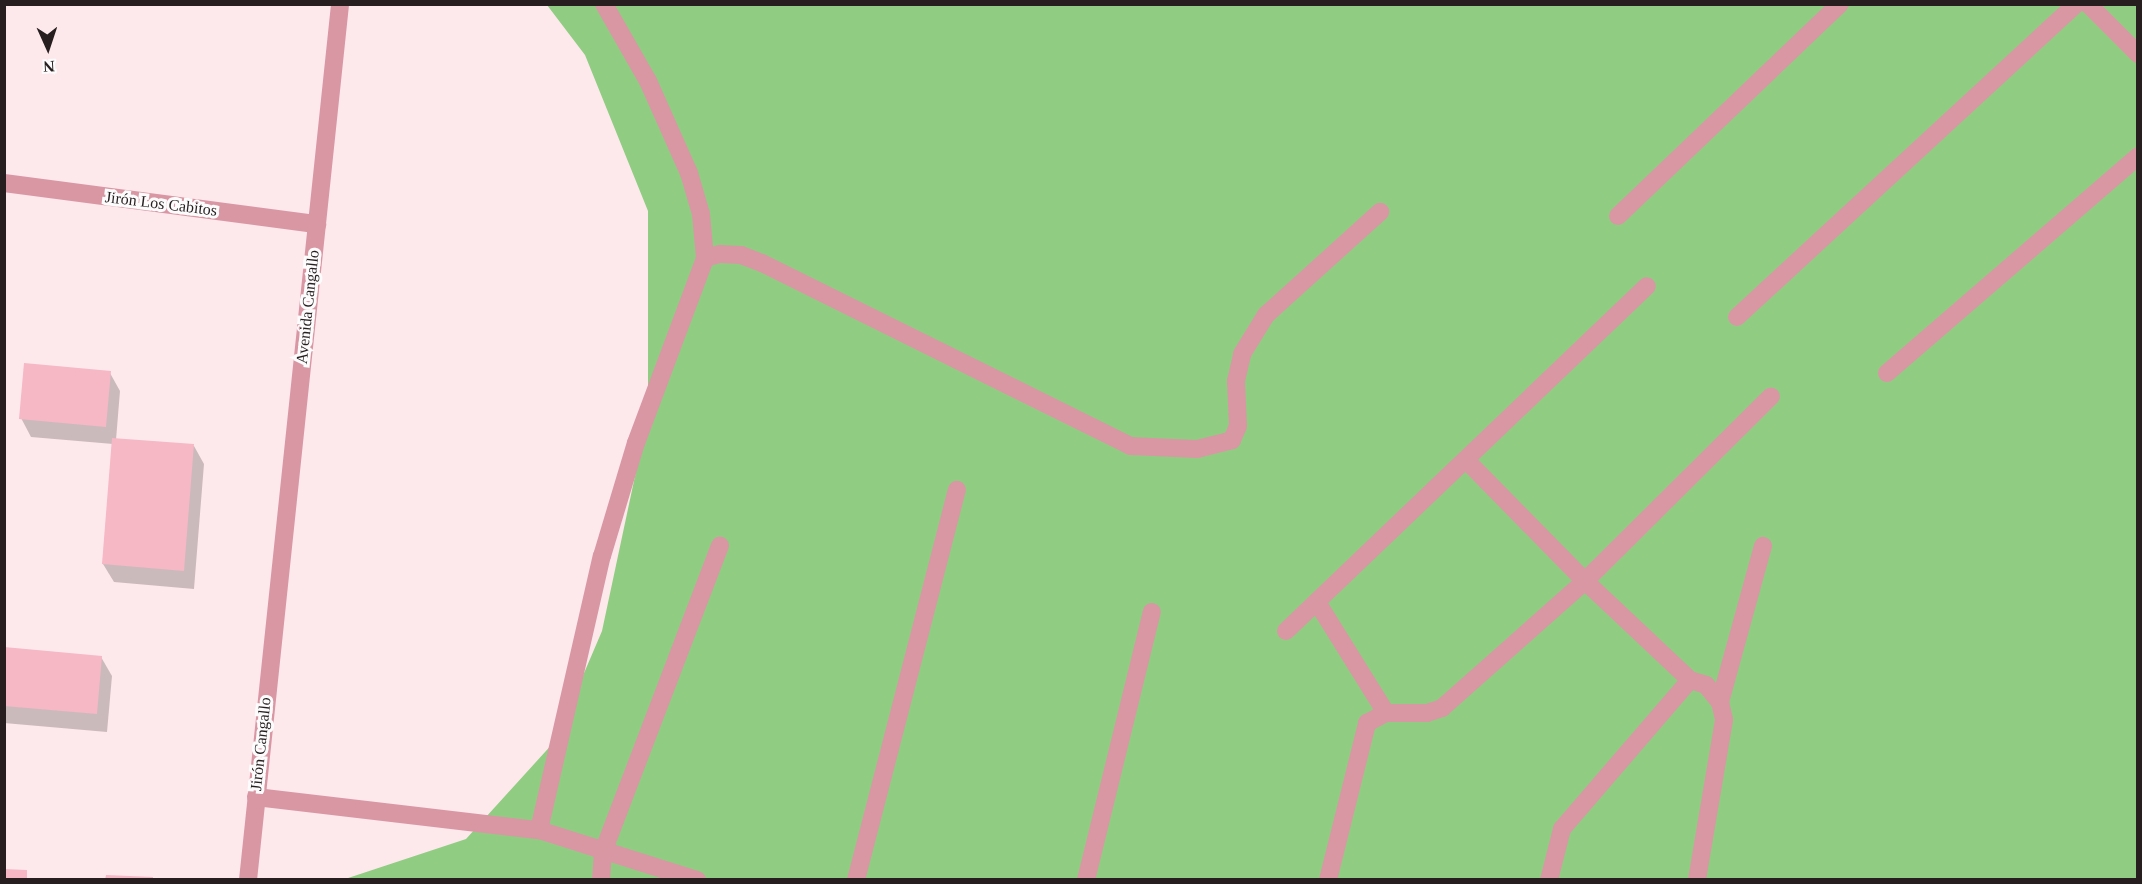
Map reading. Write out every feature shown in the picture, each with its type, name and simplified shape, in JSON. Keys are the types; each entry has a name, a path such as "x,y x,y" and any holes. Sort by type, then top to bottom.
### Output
{"street":[{"name":"Avenida Cangallo","path":"275,610 340,4"},
{"path":"539,830 602,556 636,443 705,258 701,214 689,173 648,81 604,4"},
{"path":"1618,216 1840,4"},
{"path":"1737,317 2076,4"},
{"path":"2088,4 2138,54"},
{"path":"1887,373 2138,156"},
{"name":"Jirón Los Cabitos","path":"4,183 317,224"},
{"path":"705,258 720,254 741,255 762,263 1130,446 1197,449 1232,440 1238,426 1236,381 1242,354 1266,315 1380,212"},
{"path":"1286,631 1467,461 1647,286"},
{"path":"1328,879 1367,723 1386,713 1427,713 1442,708 1585,581 1771,396"},
{"path":"1467,461 1585,581 1690,680 1706,685 1720,702 1724,720 1697,879"},
{"path":"856,879 957,490"},
{"path":"601,879 603,852 720,546"},
{"path":"1720,702 1764,546"},
{"path":"1317,602 1386,713"},
{"name":"Jirón Cangallo","path":"248,879 275,610"},
{"path":"1086,879 1152,612"},
{"path":"1549,879 1562,829 1690,680"},
{"path":"256,797 539,830 603,852 697,879"}],"green space":[{"path":"547,5 2137,5 2137,879 342,880 466,839 555,741 602,631 648,415 648,211 585,55"}],"building":[{"path":"24,363 111,371 106,427 19,419"},
{"path":"112,438 194,444 184,571 102,564"},
{"path":"4,647 102,656 97,714 4,706"},
{"path":"4,869 27,870 27,880 4,880"},
{"path":"106,875 153,877 153,880 105,880"}]}
